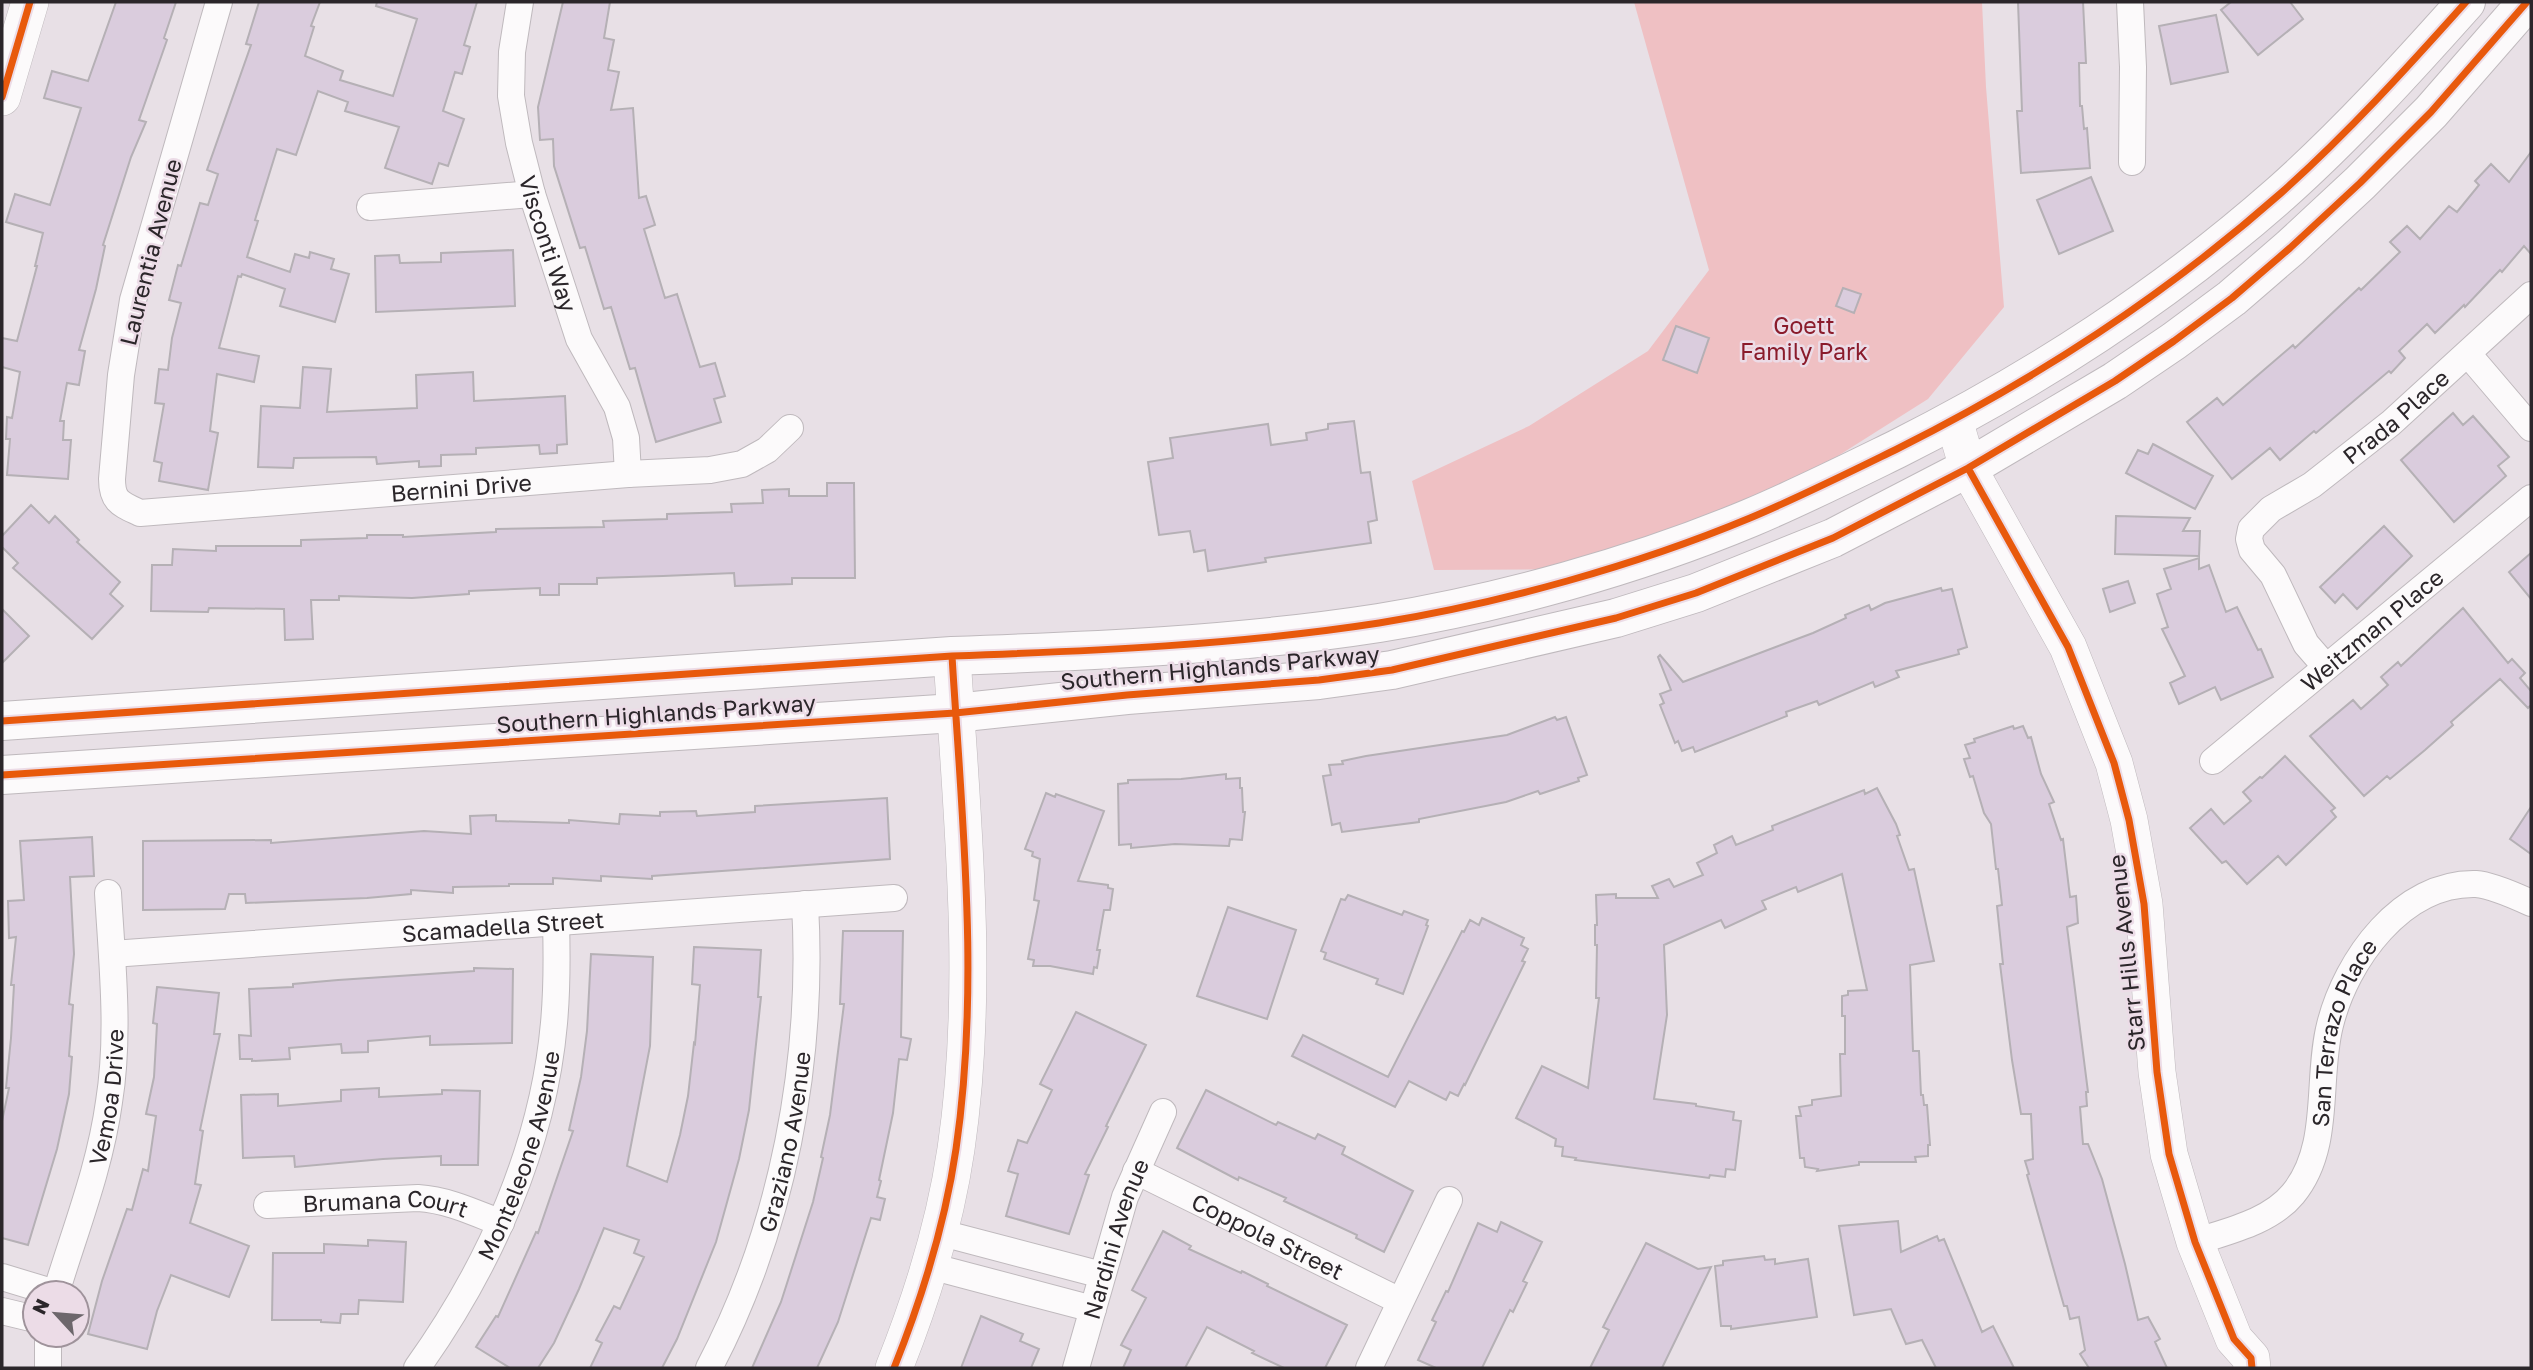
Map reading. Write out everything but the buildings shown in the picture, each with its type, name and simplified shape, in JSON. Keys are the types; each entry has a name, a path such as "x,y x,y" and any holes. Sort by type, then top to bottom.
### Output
{"main road":[{"name":"Southern Highlands Parkway","path":"2,721 951,656 1083,652 1242,640 1379,622 1494,599 1623,563 1745,520 1820,488 1954,420 2062,358 2135,309 2208,254 2283,191 2413,62 2466,2"},
{"name":"Southern Highlands Parkway","path":"2,775 955,713 1128,695 1319,680 1392,670 1616,618 1696,593 1833,538 1968,468 2115,381 2232,298 2360,183 2431,112 2527,2"}],"street":[{"path":"2,97 30,2"},
{"name":"Laurentia Avenue","path":"122,505 112,494 112,479 121,375 133,300 219,2"},
{"name":"Visconti Way","path":"520,2 512,52 511,96 519,143 532,194 579,339 617,407 626,438 628,474"},
{"path":"2130,2 2133,67 2132,162"},
{"path":"370,208 532,194"},
{"name":"Prada Place","path":"2326,667 2306,644 2273,575 2252,550 2249,539 2251,529 2271,509 2312,485 2391,424 2531,295"},
{"path":"2468,354 2531,428"},
{"name":"Starr Hills Avenue","path":"1954,420 1968,468 2068,647 2093,706 2122,791 2144,904 2157,1072 2169,1154 2195,1242 2238,1359"},
{"name":"Bernini Drive","path":"122,505 139,513 628,474 710,470 742,464 767,450 790,428"},
{"name":"Weitzman Place","path":"2213,761 2531,498"},
{"path":"894,1368 934,1249 956,1150 969,972 968,890 951,656"},
{"name":"San Terrazo Place","path":"2195,1242 2266,1216 2293,1195 2302,1182 2312,1160 2317,1138 2330,1027 2340,992 2362,953 2387,923 2414,902 2443,890 2477,884 2531,903"},
{"name":"Vemoa Drive","path":"60,1279 100,1150 113,1072 114,1000 108,893"},
{"name":"Scamadella Street","path":"112,954 894,898"},
{"name":"Graziano Avenue","path":"709,1368 751,1272 776,1190 789,1129 803,1041 807,990 805,904"},
{"name":"Monteleone Avenue","path":"417,1368 446,1328 478,1274 524,1163 547,1076 554,1024 556,922"},
{"name":"Nardini Avenue","path":"1076,1368 1125,1197 1163,1112"},
{"name":"Coppola Street","path":"1136,1171 1400,1301"},
{"name":"Brumana Court","path":"267,1205 438,1199 501,1223"},
{"path":"1369,1368 1449,1200"},
{"path":"934,1249 1101,1275"},
{"path":"934,1249 1093,1309"},
{"path":"2,1277 21,1283"},
{"path":"2,1311 21,1316"},
{"path":"48,1349 48,1368"}],"green space":[{"name":"Goett Family Park","path":"1634,2 1982,2 1986,87 2004,307 1928,399 1743,516 1582,569 1434,570 1412,481 1529,426 1648,351 1709,270"}],"cycle path":[{"path":"2,97 30,2"},
{"path":"2,721 952,656 1219,642 1326,631 1425,615 1567,581 1661,552 1806,493 1949,422 2000,394 2098,333 2191,267 2281,193 2353,124 2466,2"},
{"path":"2,775 955,713 1127,695 1319,680 1392,670 1616,618 1696,593 1833,538 1968,468 2115,381 2232,298 2290,248 2431,112 2527,2"},
{"path":"1968,468 2068,647 2114,763 2129,820 2144,904 2157,1072 2169,1154 2195,1242 2234,1339 2251,1358 2252,1368"},
{"path":"894,1368 914,1315 939,1233 956,1149 963,1087 967,1026 967,903 952,656"}]}
